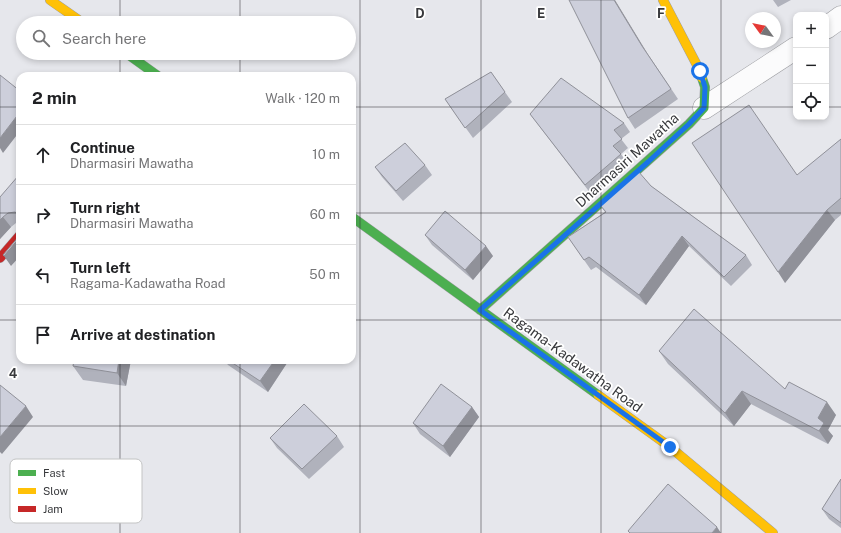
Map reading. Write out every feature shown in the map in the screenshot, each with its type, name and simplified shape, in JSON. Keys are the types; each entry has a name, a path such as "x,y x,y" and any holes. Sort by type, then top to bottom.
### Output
{"main road":[{"path":"50,0 73,16"},
{"path":"663,0 700,71 705,87 704,108"},
{"path":"135,60 151,72"},
{"name":"Dharmasiri Mawatha","path":"480,310 648,162 704,108"},
{"name":"Ragama-Kadawatha Road","path":"356,220 670,447 773,533"},
{"path":"0,258 16,239"}],"street":[{"path":"829,26 841,17"},
{"path":"704,108 793,50"}],"building":[{"path":"569,0 614,0 642,46 671,89 628,118"},
{"path":"491,72 505,92 465,128 445,99"},
{"path":"0,75 16,88 16,117 0,138"},
{"path":"561,78 624,123 614,130 622,139 613,146 621,154 585,185 530,114"},
{"path":"749,105 797,175 841,139 841,198 827,210 778,272 692,143"},
{"path":"405,143 425,165 396,191 375,167"},
{"path":"638,171 651,186 746,255 724,277 682,236 639,295 589,257 584,260 568,237 606,212 600,205"},
{"path":"16,178 16,213 8,213 0,220 0,197"},
{"path":"445,211 486,246 465,270 425,235"},
{"path":"16,240 16,242 4,256 3,255"},
{"path":"694,309 785,389 789,382 827,402 818,418 824,423 819,431 742,391 725,413 659,351"},
{"path":"73,364 118,364 117,373 73,366"},
{"path":"234,364 272,364 260,381"},
{"path":"441,384 472,407 443,446 413,423"},
{"path":"0,385 26,406 0,437"},
{"path":"304,404 337,436 302,469 270,438"},
{"path":"841,479 841,523 822,509"},
{"path":"668,484 717,527 712,533 630,533 628,531"}],"traffic: fast":[{"path":"136,60 152,72"},
{"path":"480,310 689,124 704,108 705,87 702,78"},
{"path":"356,220 598,395"}],"traffic: slow":[{"path":"50,0 73,16"},
{"path":"663,0 700,71 702,78"},
{"path":"598,395 670,447 773,533"}],"traffic: jam":[{"path":"0,258 16,240"}],"route":[{"path":"670,447 480,310 648,162 704,108 705,87 700,71"}]}
